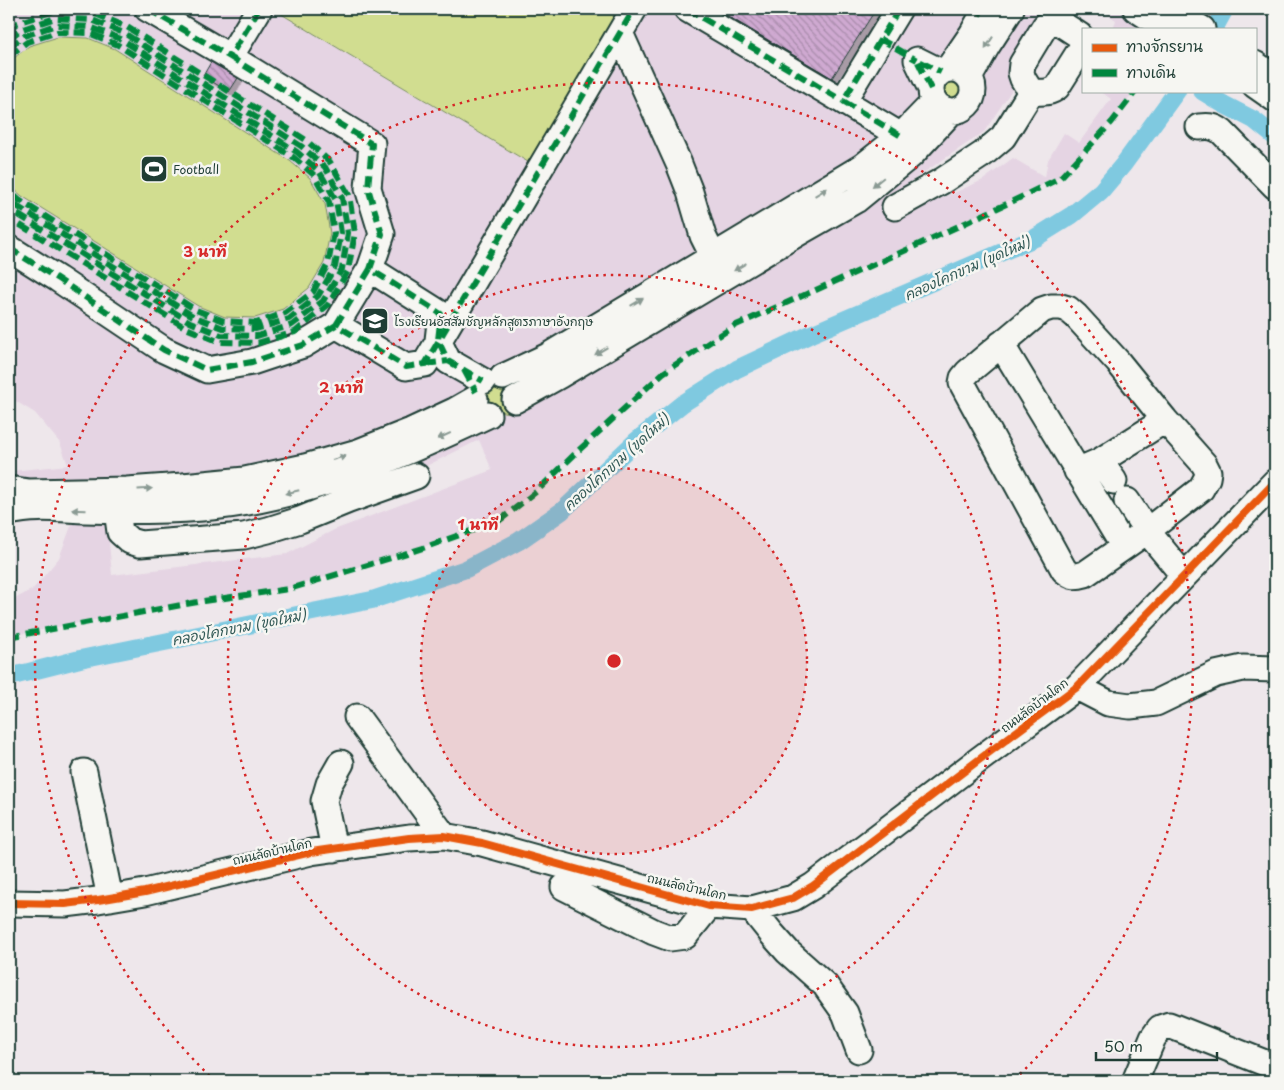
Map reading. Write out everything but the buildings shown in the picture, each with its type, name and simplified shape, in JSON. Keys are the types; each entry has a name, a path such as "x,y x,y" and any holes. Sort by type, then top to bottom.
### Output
{"street":[{"path":"9,248 164,350 207,370 252,362 303,345 336,325 370,269 382,234 368,188 372,144 148,9"},
{"path":"230,57 259,9"},
{"path":"9,489 29,492 127,490 244,480 305,467 358,452 411,431 454,411 620,33 634,9"},
{"path":"687,9 843,101 906,146 942,181"},
{"path":"843,101 899,9"},
{"path":"946,87 987,46 1011,9"},
{"path":"1136,9 1199,28"},
{"path":"370,269 440,314 467,378 495,417 502,416 513,407 515,400 560,375 792,223 862,167 906,146 946,87 981,11"},
{"path":"620,33 679,164 690,192 703,236 713,256"},
{"path":"880,40 917,60 946,87"},
{"path":"1256,65 1275,78"},
{"path":"1256,86 1275,100"},
{"path":"895,207 942,181 983,154 1003,137 1031,92"},
{"path":"1199,127 1216,127 1275,186"},
{"path":"336,325 406,367 467,378 548,356 713,256 792,223"},
{"path":"1051,307 1068,309 1118,362 1204,464 1208,472 1201,489 1124,548 1085,574 1076,577 1070,575 1064,570 962,383 963,378 968,372 1001,344 1042,310 1051,307"},
{"path":"1001,344 1124,548"},
{"path":"117,510 120,532 130,541 140,544 244,536 300,520 346,489 424,446 467,378"},
{"path":"1077,471 1100,460 1165,420"},
{"path":"1100,460 1147,531 1184,576"},
{"path":"9,512 26,509 117,510 202,508 261,500 313,487 346,489 416,476"},
{"name":"ถนนลัดบ้านโคก","path":"9,903 65,904 110,898 145,892 311,852 409,838 444,836 482,843 709,906 752,909 793,898 813,886 1076,687 1275,482"},
{"path":"1076,687 1108,703 1130,706 1156,703 1216,674 1243,668 1275,669"},
{"path":"357,717 444,836"},
{"path":"334,849 324,801 329,784 341,763"},
{"path":"84,772 110,898"},
{"path":"564,887 654,932 670,938 685,936 709,906"},
{"path":"752,909 788,952 825,984 845,1013 858,1050"},
{"path":"1135,1081 1153,1038 1160,1028 1169,1025 1269,1071"}],"shaded area":[{"name":"โรงเรียนอัสสัมชัญหลักสูตรภาษาอังกฤษ","path":"9,9 273,9 528,162 620,9 730,9 722,20 826,86 876,9 1044,9 1007,70 1019,79 984,132 892,194 896,204 911,212 983,180 1013,158 1045,177 1048,160 1064,133 1079,143 1111,99 1101,92 1133,92 1111,121 1059,177 902,250 733,325 662,372 535,490 498,520 423,547 289,588 203,600 9,636 9,602 33,589 59,558 73,521 14,525 9,532 9,466 12,471 68,465 60,443 35,413 9,397 9,185 22,196 198,306 29,46 9,62","holes":["479,440 492,470 334,530 287,554 112,575 107,521 223,518 275,510 349,493 414,472"]},
{"path":"1099,9 1221,9 1209,28 1113,28 1116,20"}],"green space":[{"path":"273,9 620,9 528,162"},
{"name":"Football","path":"58,37 88,38 115,49 290,161 310,178 325,204 330,233 324,263 309,288 283,309 255,318 225,317 198,306 22,196 9,185 9,62 29,46"},
{"path":"946,71 980,81 979,92 975,100 961,106 947,102 942,97 940,89"},
{"path":"489,382 525,382 514,412 501,411 491,405 487,395"}],"waterway":[{"name":"คลองโคกขาม (ขุดใหม่)","path":"1215,28 1225,9"},
{"name":"คลองโคกขาม (ขุดใหม่)","path":"9,677 80,659 372,600 466,569 519,541 562,511 636,441 682,404 737,369 811,334 1035,238 1072,215 1101,191 1123,165 1176,92"},
{"name":"คลองโคกขาม (ขุดใหม่)","path":"1204,92 1254,120 1275,137"}],"marked path":[{"path":"148,9 230,57"},
{"path":"259,9 230,57 372,144 368,188 382,234 370,269"},
{"path":"9,248 164,350 207,370 252,362 303,345 336,325 406,367 425,364 634,9"},
{"path":"687,9 843,101"},
{"path":"899,9 843,101 901,136"},
{"path":"975,9 983,14"},
{"path":"9,30 17,23 54,11 93,13 127,27 306,140 330,162 349,195 355,233 348,271 328,305 295,332 258,343 220,342 186,328 9,218"},
{"path":"9,39 20,30 55,18 92,20 124,33 301,146 325,167 342,198 348,233 342,269 323,301 292,325 257,336 221,335 190,322 9,209"},
{"path":"9,47 24,36 56,25 90,27 121,39 297,152 319,171 336,200 341,233 335,267 318,296 289,319 256,329 223,328 193,316 9,200"},
{"path":"9,56 27,42 57,32 89,33 118,45 293,157 314,175 329,202 334,233 328,264 313,292 285,313 256,323 224,321 196,310 19,200 9,191"},
{"path":"880,39 917,60"},
{"path":"931,89 917,60 941,72"},
{"path":"9,637 203,601 289,589 423,548 499,521 537,491 663,373 734,326 902,252 1060,178 1112,122 1135,92"},
{"path":"336,325 370,269 441,314 438,340 448,361 483,381"},
{"path":"425,364 448,361"},
{"path":"464,370 476,392"}],"cycle path":[{"path":"9,903 65,904 98,900 145,892 311,852 409,838 444,836 482,843 709,906 752,909 793,898 813,886 1077,687 1275,482"}],"place":[{"name":"Football","path":"154,169"},
{"name":"โรงเรียนอัสสัมชัญหลักสูตรภาษาอังกฤษ","path":"375,321"}]}
